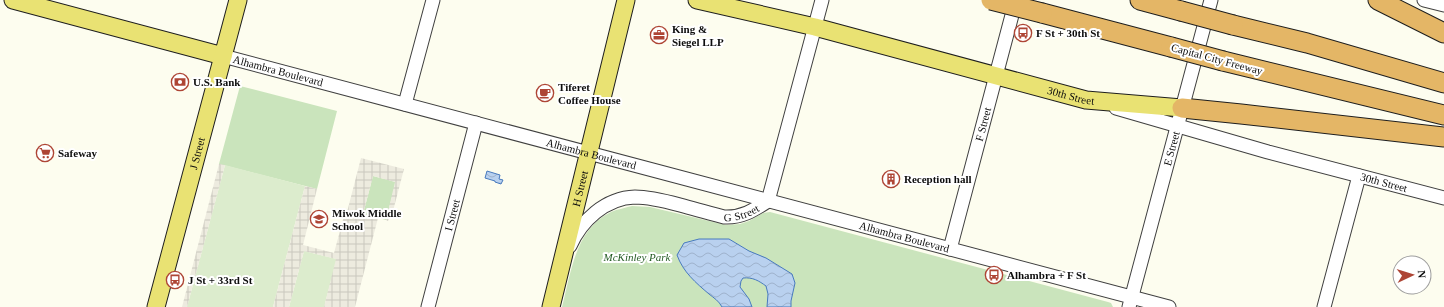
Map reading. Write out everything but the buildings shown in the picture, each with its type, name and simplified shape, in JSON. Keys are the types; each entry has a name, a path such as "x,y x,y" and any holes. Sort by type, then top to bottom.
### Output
{"highway":[{"name":"Capital City Freeway","path":"991,0 1223,61 1444,116"},
{"path":"1140,0 1232,25 1307,43 1444,83"},
{"path":"1378,0 1444,33"},
{"path":"1180,117 1241,114 1444,137"}],"main road":[{"name":"Alhambra Boulevard","path":"13,0 42,4 223,56"},
{"name":"J Street","path":"156,307 238,0"},
{"name":"H Street","path":"551,307 626,0"},
{"name":"30th Street","path":"696,0 815,27 1086,100 1180,117"}],"street":[{"path":"405,104 433,0"},
{"name":"G Street","path":"562,263 573,240 589,218 614,201 634,197 645,198 724,217 731,217 750,212 768,201 822,0"},
{"name":"F Street","path":"950,249 1016,0"},
{"name":"E Street","path":"1130,302 1211,0"},
{"path":"1424,0 1444,6"},
{"name":"Alhambra Boulevard","path":"223,56 950,249 1130,302 1169,307"},
{"name":"30th Street","path":"1180,117 1276,154 1444,198"},
{"name":"I Street","path":"428,307 476,123"},
{"path":"1324,307 1359,176"}],"green space":[{"path":"240,86 337,111 317,189 219,164"},
{"path":"225,165 305,186 273,307 187,307"},
{"path":"373,176 396,182 386,220 363,214"},
{"name":"McKinley Park","path":"632,206 650,207 726,225 740,224 763,213 770,212 1108,302 1111,303 1113,307 562,307 576,253 589,229 611,212"},
{"path":"304,251 337,259 324,307 289,307"}],"shaded area":[{"path":"361,158 404,169 393,211 391,211 388,221 386,220 395,182 373,176 363,214 378,218 355,307 324,307 336,259 304,251 289,307 273,307 305,186 317,189 303,245 334,253 344,216 346,216"},
{"path":"219,164 225,165 187,307 182,307"}],"water":[{"path":"487,171 500,175 499,179 503,180 501,184 485,178"},
{"path":"699,239 729,239 749,251 766,258 792,274 795,283 791,307 767,307 768,294 766,286 756,280 743,278 740,287 749,299 752,307 722,307 718,301 690,277 677,255 684,243"}],"place":[{"name":"F St + 30th St","path":"1023,33"},
{"name":"King & Siegel LLP","path":"659,35"},
{"name":"U.S. Bank","path":"180,82"},
{"name":"Tiferet Coffee House","path":"545,93"},
{"name":"Safeway","path":"45,153"},
{"name":"Reception hall","path":"891,179"},
{"name":"Miwok Middle School","path":"319,219"},
{"name":"Alhambra + F St","path":"994,275"},
{"name":"J St + 33rd St","path":"175,280"}]}
